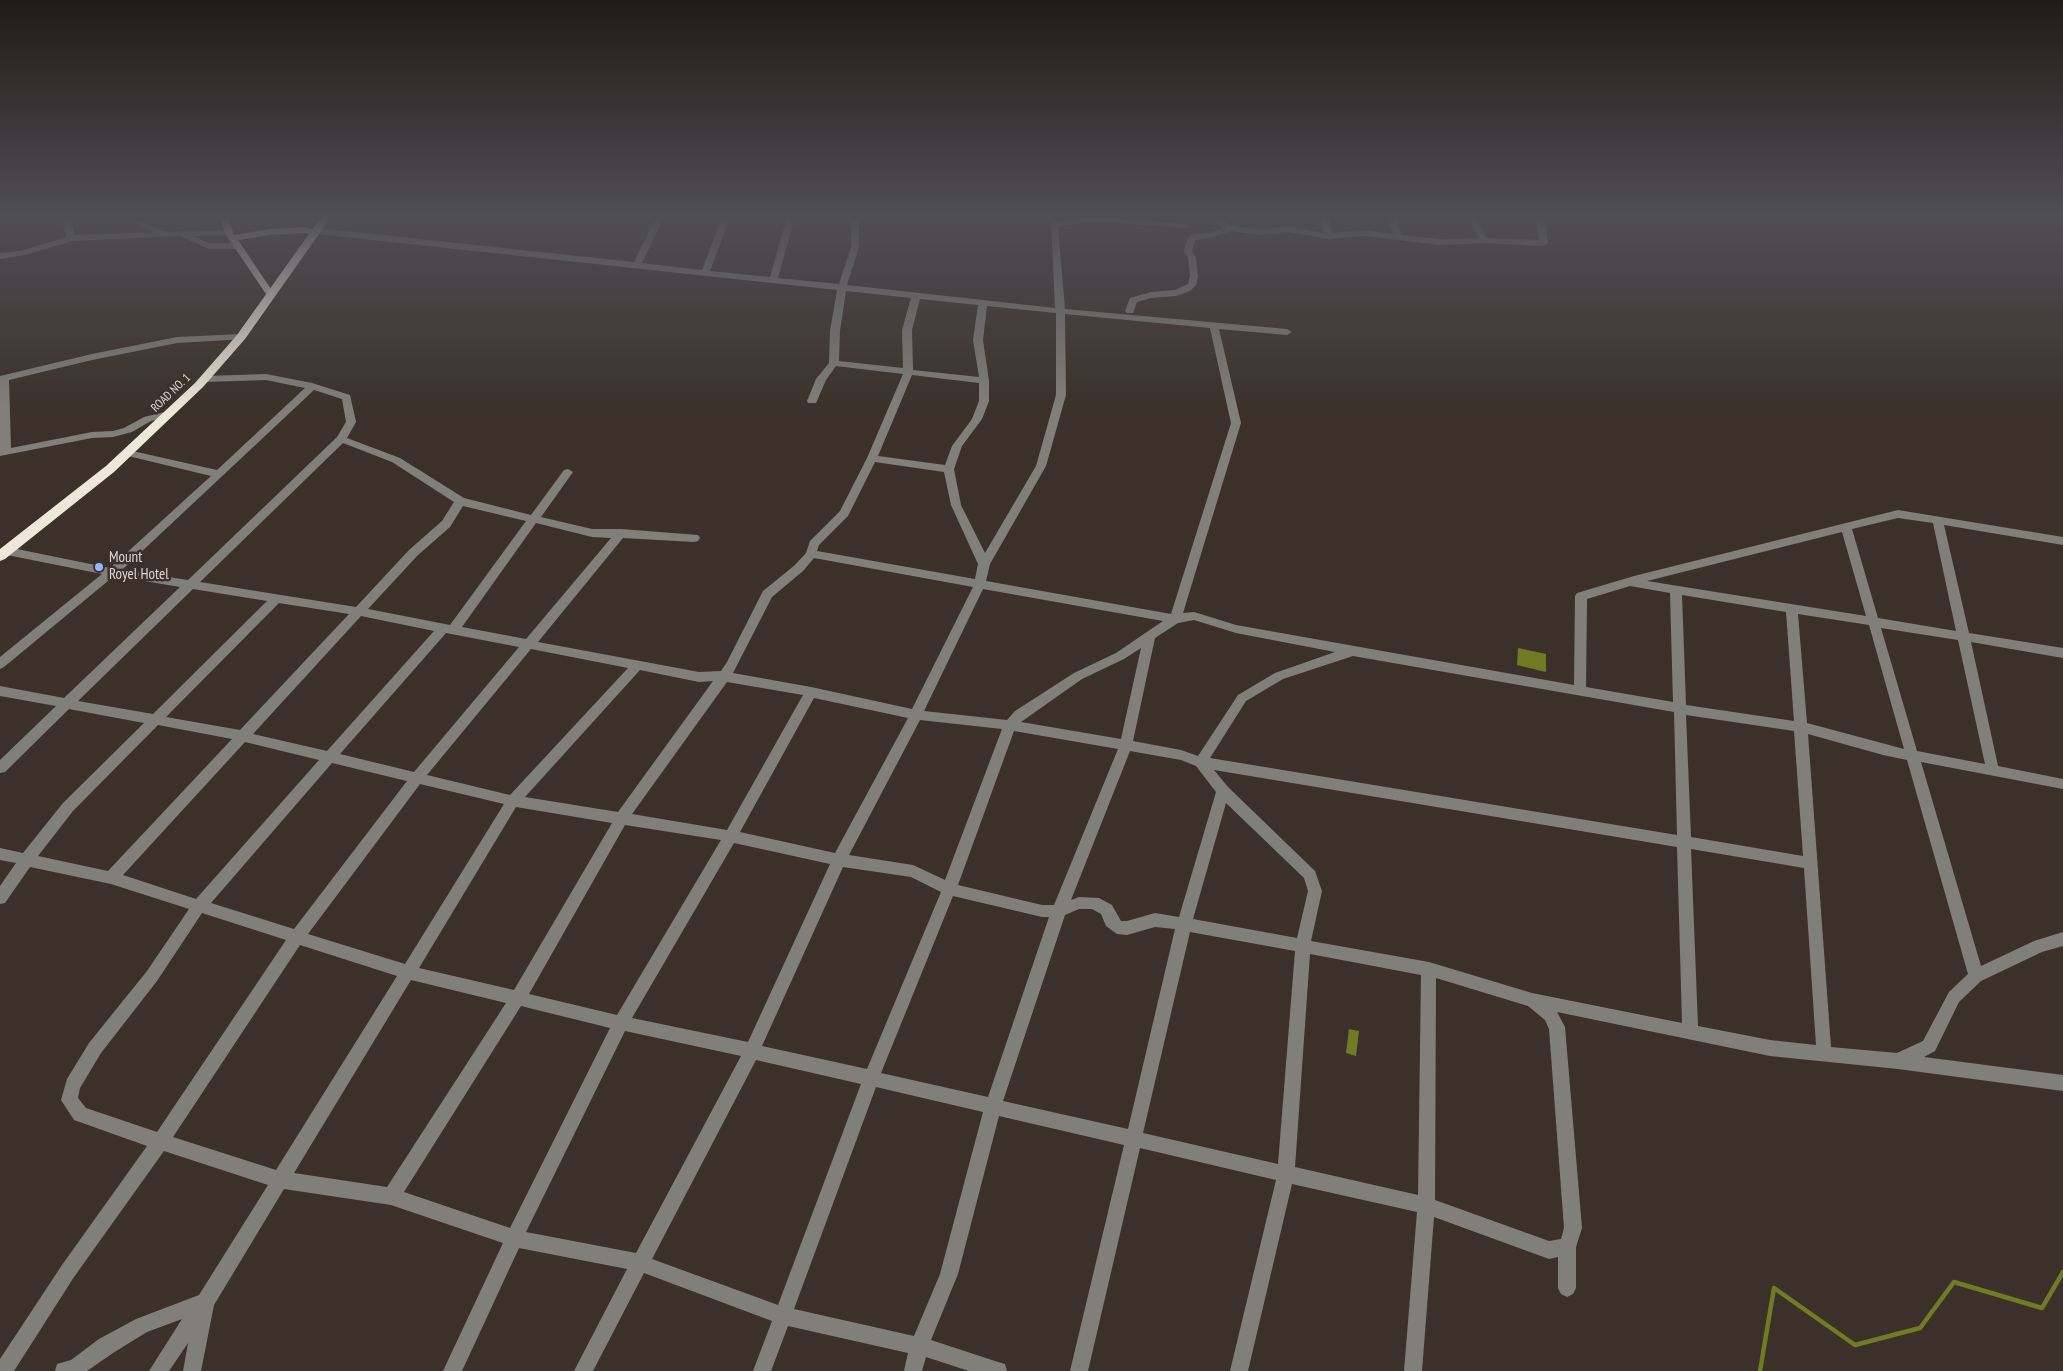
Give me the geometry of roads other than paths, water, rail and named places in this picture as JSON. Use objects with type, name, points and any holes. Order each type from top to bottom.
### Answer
[{"type":"highway","name":"ROAD NO. 1","points":[[4,554],[110,470],[205,379],[241,337],[281,281]]},
{"type":"main road","points":[[262,281],[271,295]]},
{"type":"street","points":[[773,281],[1060,311],[1287,332]]},
{"type":"street","points":[[812,401],[821,379],[834,363],[835,331],[844,281]]},
{"type":"street","points":[[583,1371],[752,1051],[839,860],[916,715],[980,584],[984,564],[1041,466],[1061,395],[1058,281]]},
{"type":"street","points":[[1130,311],[1132,300],[1150,295],[1176,293],[1187,289],[1192,285],[1193,281]]},
{"type":"street","points":[[391,1196],[518,998],[622,817],[722,676],[732,665],[767,594],[811,554],[814,544],[844,512],[872,458],[908,373],[907,330],[916,296]]},
{"type":"street","points":[[982,302],[978,340],[984,381],[984,401],[977,418],[957,446],[949,469],[956,505],[984,564]]},
{"type":"street","points":[[762,1371],[871,1078],[949,888],[1010,725],[1020,715],[1078,676],[1120,656],[1176,619],[1236,422],[1214,326]]},
{"type":"street","points":[[169,414],[148,419],[128,430],[113,434],[92,435],[3,452],[2,378],[177,340],[241,337]]},
{"type":"street","points":[[834,363],[984,381]]},
{"type":"street","points":[[0,768],[341,439],[351,422],[347,397],[312,386],[266,377],[205,379]]},
{"type":"street","points":[[0,664],[112,572],[312,386]]},
{"type":"street","points":[[341,439],[396,460],[460,501],[592,533],[694,538]]},
{"type":"street","points":[[128,453],[219,474]]},
{"type":"street","points":[[872,458],[949,469]]},
{"type":"street","points":[[568,472],[536,519],[448,629],[199,906],[152,976],[95,1048],[73,1085],[69,1100],[80,1114],[160,1142],[280,1180],[391,1196],[514,1238],[640,1263],[784,1316],[919,1346],[998,1371]]},
{"type":"street","points":[[112,878],[413,553],[446,524],[460,501]]},
{"type":"street","points":[[1580,690],[1581,596],[1898,514],[2063,541]]},
{"type":"street","points":[[1938,521],[1993,772]]},
{"type":"street","points":[[1846,527],[1976,976]]},
{"type":"street","points":[[3,1371],[68,1270],[160,1142],[297,937],[417,778],[531,645],[581,580],[621,533]]},
{"type":"street","points":[[4,554],[360,612],[699,678],[722,676],[811,692],[916,715],[1010,725],[1126,744],[1181,755],[1201,762],[1810,863]]},
{"type":"street","points":[[811,554],[1176,619],[1194,616],[1236,629],[1353,652],[1800,727],[1882,750],[2063,784]]},
{"type":"street","points":[[1630,582],[2063,653]]},
{"type":"street","points":[[1676,589],[1690,1032]]},
{"type":"street","points":[[0,898],[26,860],[68,807],[88,790],[154,720],[277,598]]},
{"type":"street","points":[[1792,608],[1824,1053]]},
{"type":"street","points":[[912,1371],[919,1346],[949,1274],[992,1106],[1059,911],[1126,744],[1150,635]]},
{"type":"street","points":[[1201,762],[1242,698],[1279,676],[1353,652]]},
{"type":"street","points":[[158,1371],[205,1302],[513,801],[638,665]]},
{"type":"street","points":[[0,691],[242,736],[513,801],[731,836],[839,860],[913,871],[949,888],[1042,911],[1059,911],[1079,903],[1094,903],[1107,910],[1111,921],[1117,927],[1127,928],[1155,920],[1429,968],[1532,1000],[1770,1048],[1898,1061],[2063,1082]]},
{"type":"street","points":[[452,1371],[514,1238],[621,1023],[731,836],[811,692]]},
{"type":"street","points":[[1201,762],[1223,791],[1310,875],[1315,891],[1303,945],[1286,1174],[1239,1371]]},
{"type":"street","points":[[1079,1371],[1184,924],[1223,791]]},
{"type":"street","points":[[0,854],[112,878],[408,972],[621,1023],[871,1078],[1426,1206],[1549,1250],[1567,1247]]},
{"type":"street","points":[[1898,1061],[1929,1046],[1954,997],[1976,976],[2039,946],[2063,938]]},
{"type":"street","points":[[1413,1371],[1426,1206],[1429,968]]},
{"type":"street","points":[[1532,1000],[1550,1015],[1557,1027],[1573,1228],[1567,1247],[1567,1288]]},
{"type":"street","points":[[64,1371],[75,1368],[106,1346],[142,1326],[205,1302]]},
{"type":"street","points":[[192,1371],[205,1302]]},
{"type":"waterway","points":[[1760,1371],[1774,1288],[1855,1345],[1920,1328],[1954,1282],[2042,1308],[2063,1272]]},
{"type":"place","name":"Mount Royel Hotel","points":[[99,567]]}]
